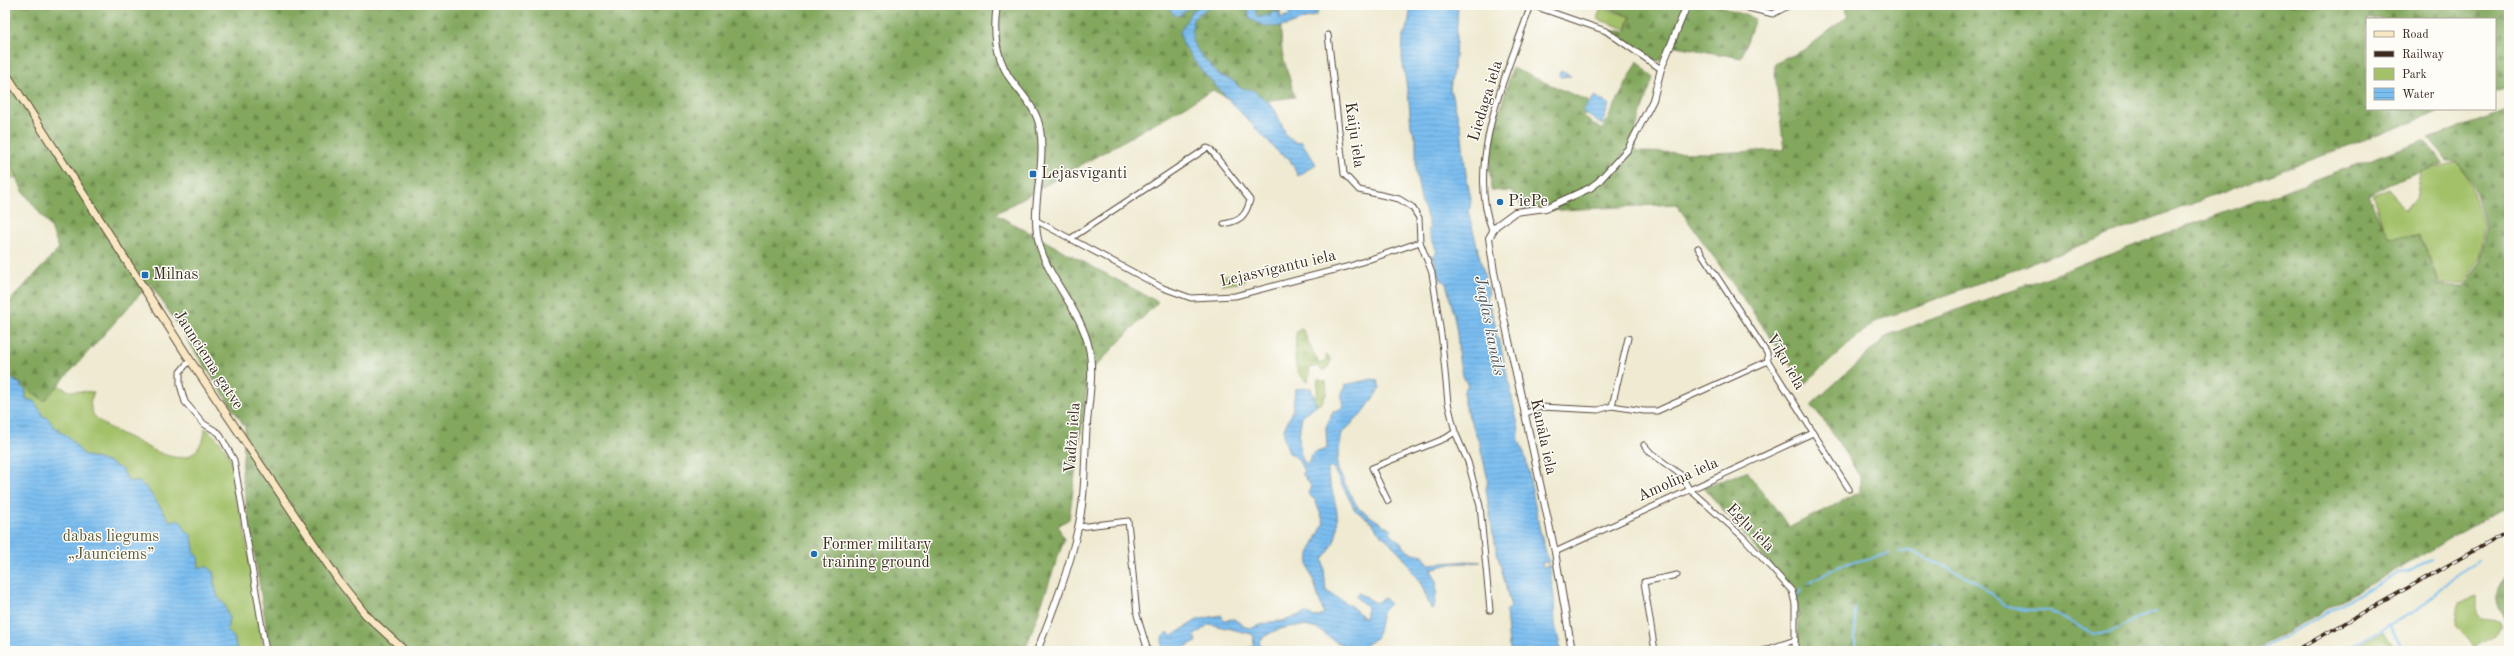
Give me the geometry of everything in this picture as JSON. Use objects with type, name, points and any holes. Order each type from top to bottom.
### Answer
[{"type":"main road","name":"Jaunciema gatve","points":[[5,72],[190,360],[339,581],[366,615],[405,651]]},
{"type":"street","name":"Vadžu iela","points":[[997,5],[994,37],[999,56],[1009,76],[1031,105],[1040,128],[1042,152],[1037,233],[1042,258],[1074,310],[1089,349],[1090,388],[1079,527],[1062,587],[1037,651]]},
{"type":"street","points":[[1531,5],[1606,31],[1661,69]]},
{"type":"street","name":"Liedaga iela","points":[[1492,230],[1488,220],[1485,187],[1485,146],[1494,109],[1531,5]]},
{"type":"street","points":[[1492,230],[1515,212],[1546,208],[1567,200],[1598,182],[1628,149],[1653,100],[1661,69],[1687,5]]},
{"type":"street","points":[[1736,5],[1773,14],[1790,5]]},
{"type":"street","name":"Kaiju iela","points":[[1328,36],[1344,174],[1359,190],[1399,199],[1412,208],[1419,218],[1420,242],[1432,273],[1442,341],[1448,403],[1454,432],[1468,462],[1480,506],[1490,610]]},
{"type":"street","points":[[1070,239],[1207,148],[1210,149],[1250,200],[1248,209],[1237,221],[1224,224]]},
{"type":"street","name":"Lejasvīgantu iela","points":[[1037,220],[1163,288],[1190,298],[1235,296],[1350,266],[1420,242]]},
{"type":"street","name":"Kanāla iela","points":[[1492,230],[1489,238],[1491,256],[1554,552],[1572,651]]},
{"type":"street","name":"Vīķu iela","points":[[1698,248],[1767,353],[1768,361],[1812,433],[1849,489]]},
{"type":"street","points":[[1612,406],[1628,338]]},
{"type":"street","points":[[190,360],[180,372],[180,385],[185,402],[204,424],[219,433],[234,460],[266,651]]},
{"type":"street","points":[[1524,414],[1541,407],[1598,410],[1612,406],[1644,411],[1657,411],[1768,361]]},
{"type":"street","points":[[1388,501],[1372,468],[1446,438],[1454,432]]},
{"type":"street","name":"Amoliņa iela","points":[[1554,552],[1812,433]]},
{"type":"street","name":"Egļu iela","points":[[1644,445],[1651,453],[1681,475],[1689,489],[1744,538],[1792,591],[1795,651]]},
{"type":"street","points":[[1079,527],[1128,521],[1137,615],[1148,651]]},
{"type":"street","points":[[1655,651],[1644,582],[1678,575]]},
{"type":"street","points":[[1762,651],[1795,640]]},
{"type":"green space","points":[[5,5],[1259,5],[1280,11],[1282,53],[1295,97],[1271,100],[1245,108],[1213,90],[995,214],[1158,302],[1089,373],[1069,519],[1058,526],[1064,540],[1025,651],[270,651],[242,476],[245,427],[150,283],[44,401],[5,372],[5,306],[59,249],[51,228],[22,190],[5,145]]},
{"type":"green space","points":[[1719,5],[1755,19],[1741,58],[1670,45],[1658,62],[1611,31],[1626,31],[1631,17],[1605,6]]},
{"type":"green space","points":[[1843,5],[2509,5],[2509,86],[2496,91],[2496,18],[2366,18],[2366,110],[2444,110],[1874,322],[1804,384],[1676,204],[1525,212],[1512,192],[1491,190],[1489,151],[1512,68],[1588,101],[1584,117],[1602,130],[1638,61],[1653,78],[1636,128],[1636,152],[1709,153],[1784,150],[1774,64],[1806,49],[1849,15]]},
{"type":"green space","points":[[1601,7],[1630,17],[1626,29],[1597,19]]},
{"type":"green space","points":[[2509,109],[2509,505],[2253,651],[1799,651],[1796,595],[1704,488],[1746,471],[1790,527],[1860,492],[1860,477],[1826,423],[1811,405],[1888,335],[2424,140],[2444,163],[2397,180],[2368,196],[2390,238],[2418,235],[2430,257],[2438,286],[2462,287],[2481,261],[2485,226],[2475,190],[2457,161],[2448,161],[2429,138]]},
{"type":"green space","points":[[5,144],[17,178],[5,178]]},
{"type":"green space","points":[[2458,162],[2472,189],[2483,225],[2480,259],[2462,284],[2439,285],[2431,259],[2419,235],[2389,238],[2372,196],[2389,189],[2405,209],[2416,200],[2421,171]]},
{"type":"green space","points":[[1243,273],[1244,282],[1222,285],[1221,276]]},
{"type":"green space","points":[[1302,329],[1319,364],[1326,361],[1326,355],[1331,359],[1330,366],[1323,371],[1317,366],[1310,368],[1308,382],[1302,378],[1296,367],[1295,361],[1296,335],[1297,331]]},
{"type":"green space","name":"dabas liegums „Jaunciems”","points":[[5,340],[58,385],[69,391],[94,392],[90,402],[92,412],[96,418],[100,422],[148,448],[168,456],[186,457],[194,453],[200,445],[204,437],[205,428],[218,440],[229,456],[236,479],[264,651],[5,651]]},
{"type":"green space","points":[[1318,379],[1325,382],[1326,381],[1327,393],[1321,404],[1316,405],[1313,395],[1317,397]]},
{"type":"green space","points":[[2509,575],[2509,626],[2498,606],[2497,593],[2503,580]]},
{"type":"green space","points":[[2477,597],[2477,614],[2481,619],[2499,621],[2502,625],[2493,636],[2473,647],[2456,625],[2459,603]]},
{"type":"green space","points":[[2383,631],[2397,651],[2347,651]]},
{"type":"water","points":[[1167,5],[1188,5],[1188,9],[1178,16],[1173,14]]},
{"type":"water","points":[[1201,5],[1211,5],[1193,19],[1192,41],[1200,54],[1219,75],[1232,80],[1240,88],[1253,90],[1268,102],[1275,110],[1287,137],[1297,143],[1301,141],[1316,164],[1298,176],[1289,158],[1280,154],[1200,69],[1183,45],[1180,32],[1191,12]]},
{"type":"water","points":[[1247,5],[1255,8],[1258,18],[1265,15],[1270,16],[1273,11],[1277,13],[1280,11],[1280,18],[1290,15],[1285,5],[1327,5],[1319,9],[1316,15],[1286,26],[1266,27],[1250,19]]},
{"type":"water","name":"Juglas kanāls","points":[[1411,5],[1458,5],[1455,57],[1450,89],[1461,127],[1466,175],[1471,199],[1469,214],[1489,294],[1487,296],[1496,326],[1496,337],[1499,339],[1519,429],[1518,437],[1526,459],[1540,531],[1549,563],[1542,562],[1543,568],[1549,565],[1554,597],[1555,624],[1561,651],[1511,651],[1509,646],[1506,611],[1511,607],[1493,536],[1486,489],[1488,480],[1480,445],[1464,404],[1464,391],[1468,385],[1463,376],[1460,365],[1454,314],[1446,283],[1441,280],[1433,256],[1437,252],[1428,230],[1430,228],[1424,207],[1422,206],[1416,172],[1416,138],[1411,127],[1409,101],[1402,58],[1403,36],[1408,26]]},
{"type":"water","points":[[1561,71],[1571,76],[1560,77],[1559,73]]},
{"type":"water","points":[[1595,96],[1609,105],[1602,125],[1582,111]]},
{"type":"water","name":"dabas liegums „Jaunciems”","points":[[5,375],[22,385],[20,386],[26,390],[26,399],[34,401],[42,413],[42,416],[47,417],[55,428],[59,428],[59,431],[69,437],[84,455],[108,462],[123,470],[128,481],[139,482],[147,488],[170,521],[180,520],[187,532],[192,536],[195,555],[198,555],[199,568],[206,566],[214,572],[214,583],[218,597],[224,604],[229,617],[227,631],[234,637],[237,651],[5,651]]},
{"type":"water","points":[[1372,379],[1377,380],[1380,388],[1363,413],[1342,433],[1337,463],[1338,470],[1358,508],[1391,530],[1390,532],[1409,552],[1423,555],[1429,564],[1466,561],[1481,562],[1450,564],[1430,569],[1436,583],[1434,608],[1431,609],[1422,586],[1402,555],[1377,530],[1372,522],[1355,510],[1334,470],[1330,467],[1327,472],[1336,506],[1337,527],[1331,548],[1323,559],[1326,591],[1351,606],[1365,619],[1367,607],[1355,596],[1359,593],[1376,603],[1384,598],[1390,604],[1382,612],[1377,637],[1361,648],[1339,644],[1317,629],[1294,626],[1277,630],[1264,637],[1259,642],[1265,651],[1246,651],[1245,649],[1253,646],[1254,637],[1252,634],[1209,624],[1194,636],[1197,642],[1184,647],[1181,651],[1163,651],[1162,638],[1168,632],[1172,636],[1197,620],[1221,615],[1224,620],[1234,619],[1245,627],[1252,628],[1270,622],[1284,621],[1305,613],[1315,617],[1324,614],[1308,565],[1309,554],[1324,523],[1315,500],[1308,494],[1311,486],[1302,473],[1304,471],[1303,468],[1296,458],[1289,453],[1284,438],[1284,429],[1293,409],[1295,389],[1311,388],[1316,405],[1302,416],[1299,435],[1301,455],[1307,465],[1313,453],[1327,449],[1326,427],[1333,412],[1342,408],[1344,403],[1341,397],[1345,385]]},
{"type":"waterway","points":[[1898,552],[1912,551],[1973,580],[2005,605],[2025,610],[2048,610],[2094,635],[2115,631],[2135,618],[2156,612]]},
{"type":"waterway","points":[[1808,584],[1840,565],[1889,554]]},
{"type":"waterway","points":[[2258,651],[2397,573],[2410,571],[2432,559]]},
{"type":"waterway","points":[[2342,651],[2418,609],[2458,574],[2479,561]]},
{"type":"waterway","points":[[1797,595],[1802,589]]},
{"type":"waterway","points":[[1855,608],[1855,651]]},
{"type":"waterway","points":[[2389,625],[2405,651]]},
{"type":"waterway","points":[[1933,651],[1935,643]]},
{"type":"railway","points":[[2295,651],[2509,531]]},
{"type":"place","name":"Lejasvīganti","points":[[1033,174]]},
{"type":"place","name":"PiePe","points":[[1500,202]]},
{"type":"place","name":"Milnas","points":[[145,275]]},
{"type":"place","name":"Former military training ground","points":[[814,554]]}]
